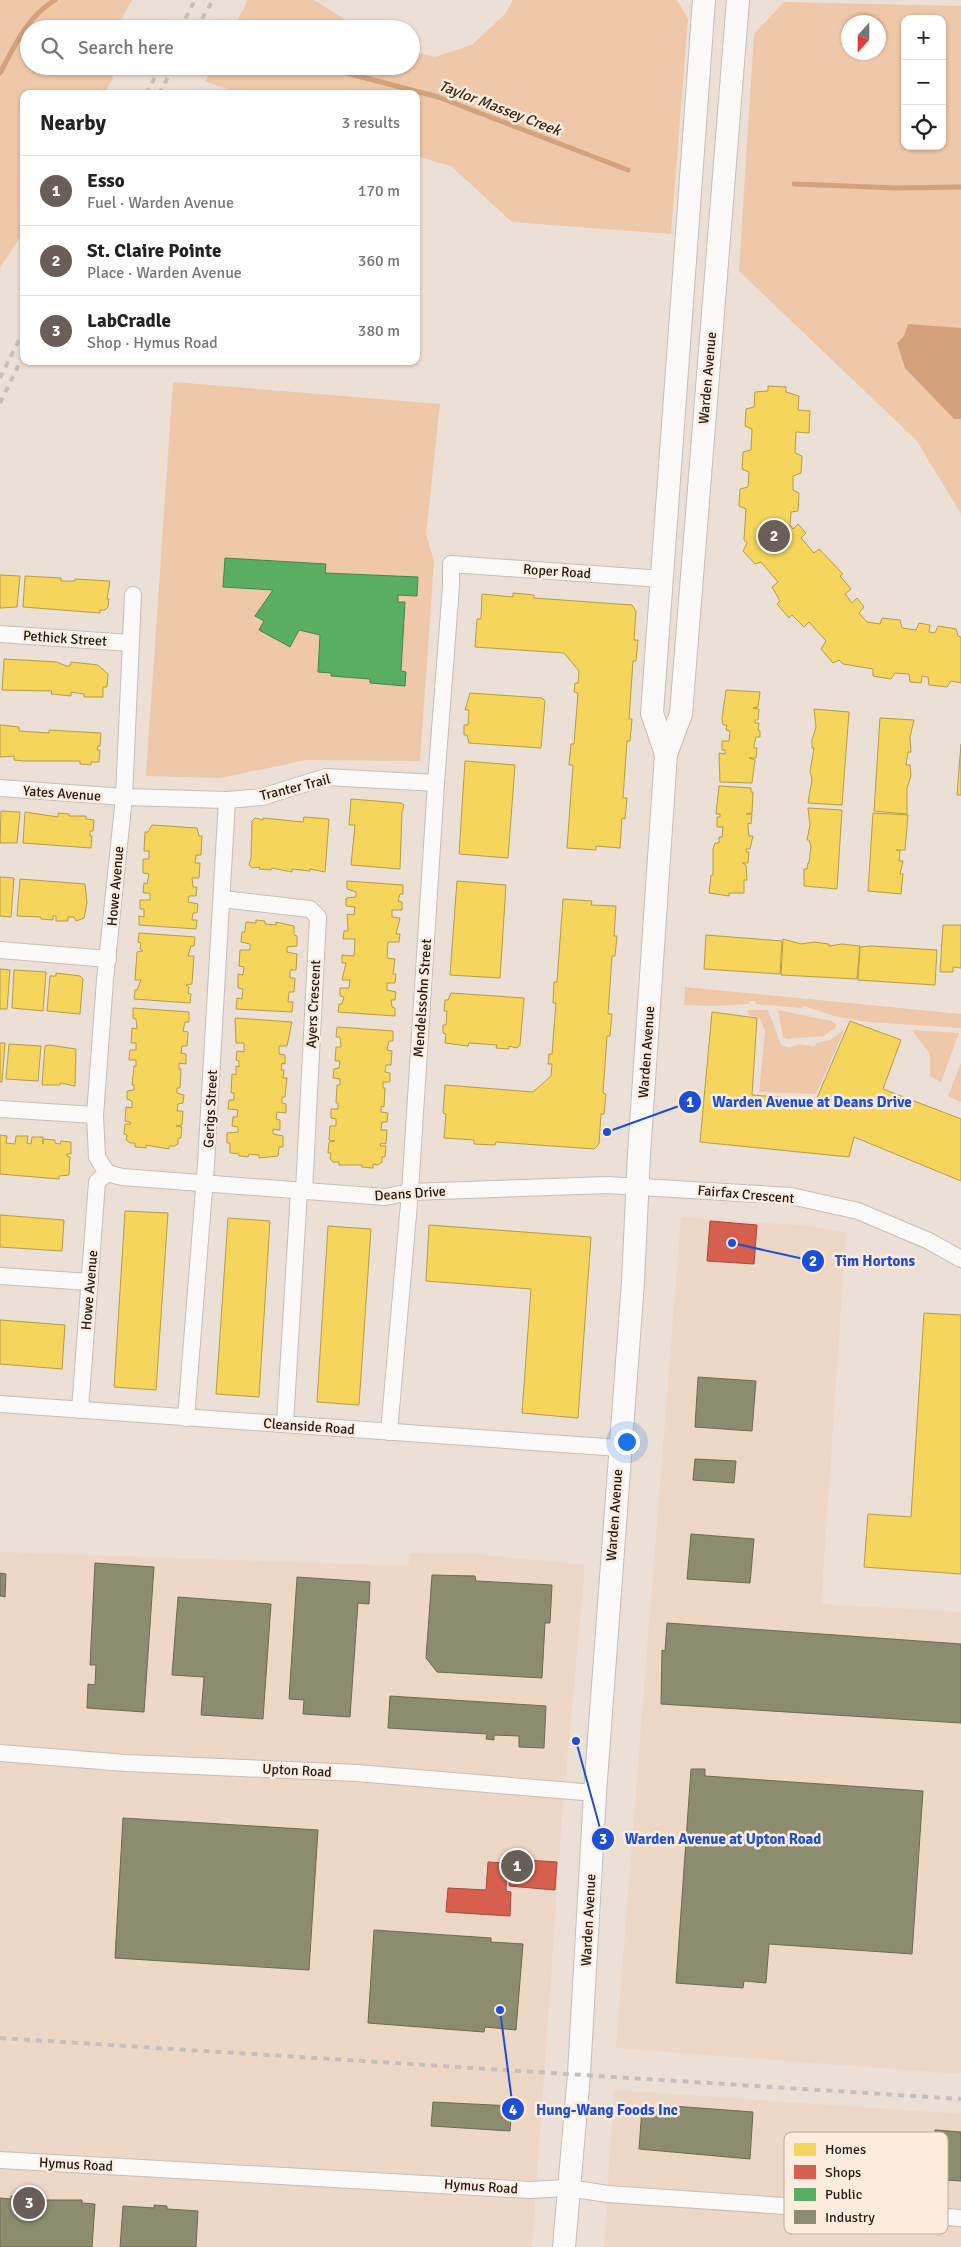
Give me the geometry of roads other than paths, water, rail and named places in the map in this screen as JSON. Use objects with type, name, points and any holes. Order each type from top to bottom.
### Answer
[{"type":"main road","name":"Warden Avenue","points":[[666,754],[652,713],[704,0]]},
{"type":"main road","name":"Warden Avenue","points":[[564,2247],[579,2074],[595,1792],[638,1186],[666,754],[682,714],[738,0]]},
{"type":"street","name":"Roper Road","points":[[451,564],[663,578]]},
{"type":"street","name":"Mendelssohn Street","points":[[389,1432],[410,1192],[451,564]]},
{"type":"street","name":"Howe Avenue","points":[[80,1410],[98,1182],[114,1175],[97,1157],[95,1114],[124,797],[133,595]]},
{"type":"street","name":"Pethick Street","points":[[0,634],[130,643]]},
{"type":"street","name":"Tranter Trail","points":[[124,797],[227,800],[262,797],[326,776],[436,782]]},
{"type":"street","name":"Yates Avenue","points":[[0,788],[124,797]]},
{"type":"street","name":"Gerigs Street","points":[[186,1418],[204,1184],[227,800]]},
{"type":"street","name":"Ayers Crescent","points":[[222,899],[310,909],[318,917],[285,1424]]},
{"type":"street","points":[[0,950],[108,959]]},
{"type":"street","points":[[0,1109],[95,1114]]},
{"type":"street","name":"Deans Drive","points":[[114,1175],[204,1184],[384,1197],[410,1192],[607,1185],[638,1186]]},
{"type":"street","name":"Fairfax Crescent","points":[[638,1186],[791,1196],[858,1211],[929,1241],[961,1259]]},
{"type":"street","points":[[0,1276],[90,1282]]},
{"type":"street","name":"Cleanside Road","points":[[0,1404],[619,1448]]},
{"type":"street","name":"Upton Road","points":[[0,1753],[126,1763],[358,1773],[595,1792]]},
{"type":"street","name":"Hymus Road","points":[[0,2160],[530,2190],[568,2188],[608,2194],[784,2206]]},
{"type":"street","name":"Hymus Road","points":[[948,2217],[961,2218]]},
{"type":"waterway","name":"Taylor Massey Creek","points":[[32,20],[55,0]]},
{"type":"waterway","name":"Taylor Massey Creek","points":[[0,73],[20,37]]},
{"type":"waterway","name":"Taylor Massey Creek","points":[[354,75],[411,90]]},
{"type":"waterway","name":"Taylor Massey Creek","points":[[420,92],[438,97],[628,170]]},
{"type":"waterway","name":"Taylor Massey Creek","points":[[794,184],[897,188],[961,187]]},
{"type":"railway","points":[[185,20],[195,0]]},
{"type":"railway","points":[[201,20],[213,0]]},
{"type":"railway","points":[[148,90],[156,75]]},
{"type":"railway","points":[[161,90],[169,75]]},
{"type":"railway","points":[[0,378],[20,338]]},
{"type":"railway","points":[[0,403],[20,362]]},
{"type":"railway","points":[[0,2038],[961,2099]]},
{"type":"place","name":"St. Claire Pointe","points":[[774,536]]},
{"type":"place","name":"Warden Avenue at Deans Drive","points":[[607,1132]]},
{"type":"place","name":"Tim Hortons","points":[[732,1243]]},
{"type":"place","name":"Warden Avenue at Upton Road","points":[[576,1741]]},
{"type":"place","name":"Esso","points":[[517,1866]]},
{"type":"place","name":"Hung-Wang Foods Inc","points":[[500,2010]]},
{"type":"place","name":"LabCradle","points":[[29,2203]]}]
